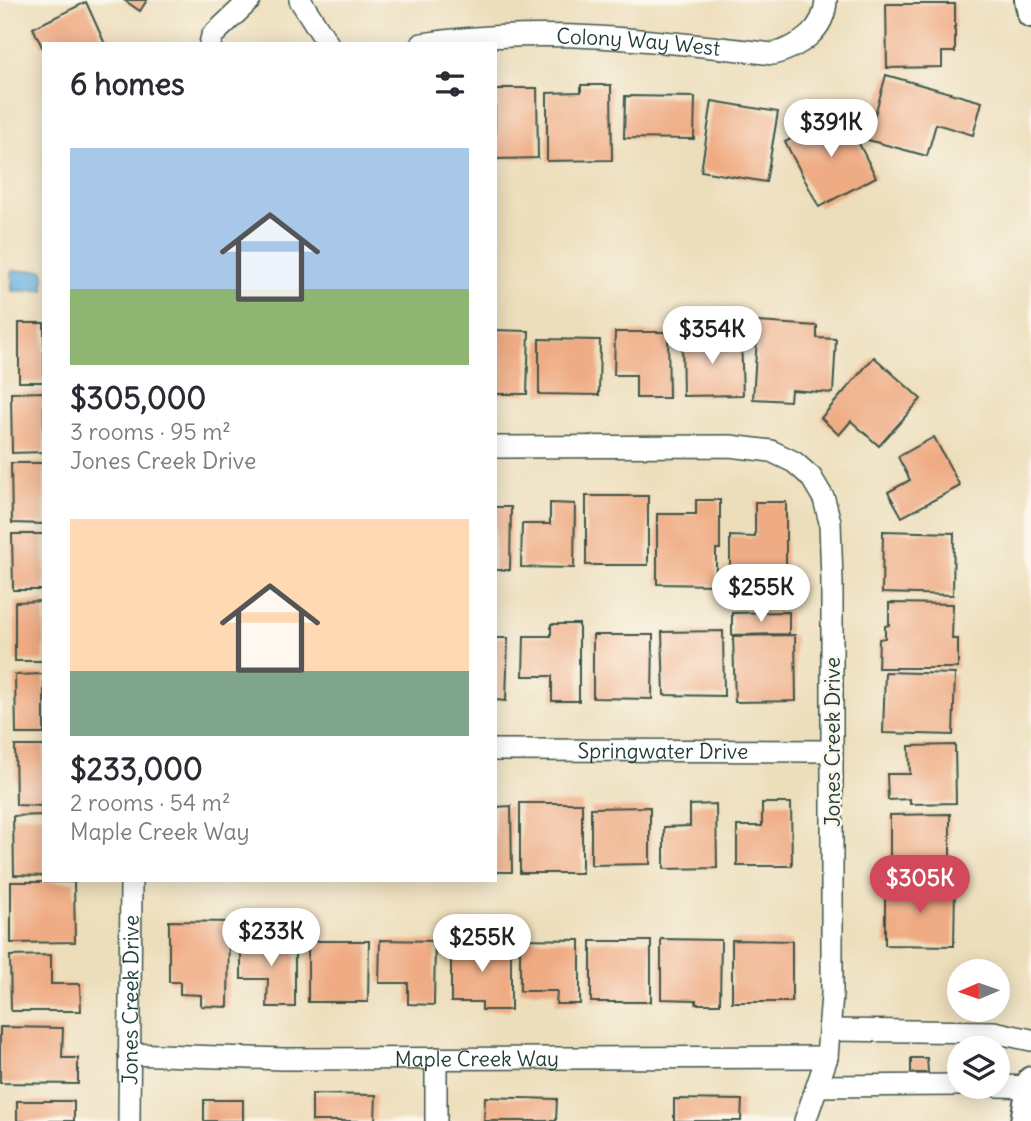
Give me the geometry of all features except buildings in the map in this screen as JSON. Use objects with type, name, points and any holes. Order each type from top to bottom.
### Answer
[{"type":"street","points":[[210,42],[212,36],[250,0]]},
{"type":"street","points":[[300,0],[327,42]]},
{"type":"street","name":"Colony Way West","points":[[444,42],[508,36],[588,35],[648,38],[774,54],[792,49],[807,39],[819,24],[826,0]]},
{"type":"street","points":[[1028,0],[1031,14]]},
{"type":"street","name":"Jones Creek Drive","points":[[497,447],[730,446],[771,451],[794,462],[811,477],[824,499],[830,522],[832,581],[833,915],[830,1030],[827,1057],[805,1121]]},
{"type":"street","name":"Springwater Drive","points":[[497,751],[831,751]]},
{"type":"street","name":"Jones Creek Drive","points":[[129,1121],[131,882]]},
{"type":"street","points":[[830,1030],[993,1032],[1031,1040]]},
{"type":"street","name":"Maple Creek Way","points":[[129,1054],[283,1059],[827,1057]]},
{"type":"street","points":[[436,1058],[436,1121]]},
{"type":"street","points":[[818,1086],[947,1085]]},
{"type":"street","points":[[1010,1086],[1030,1085],[1024,1121]]},
{"type":"water","points":[[42,270],[42,290],[12,291],[12,271]]}]
